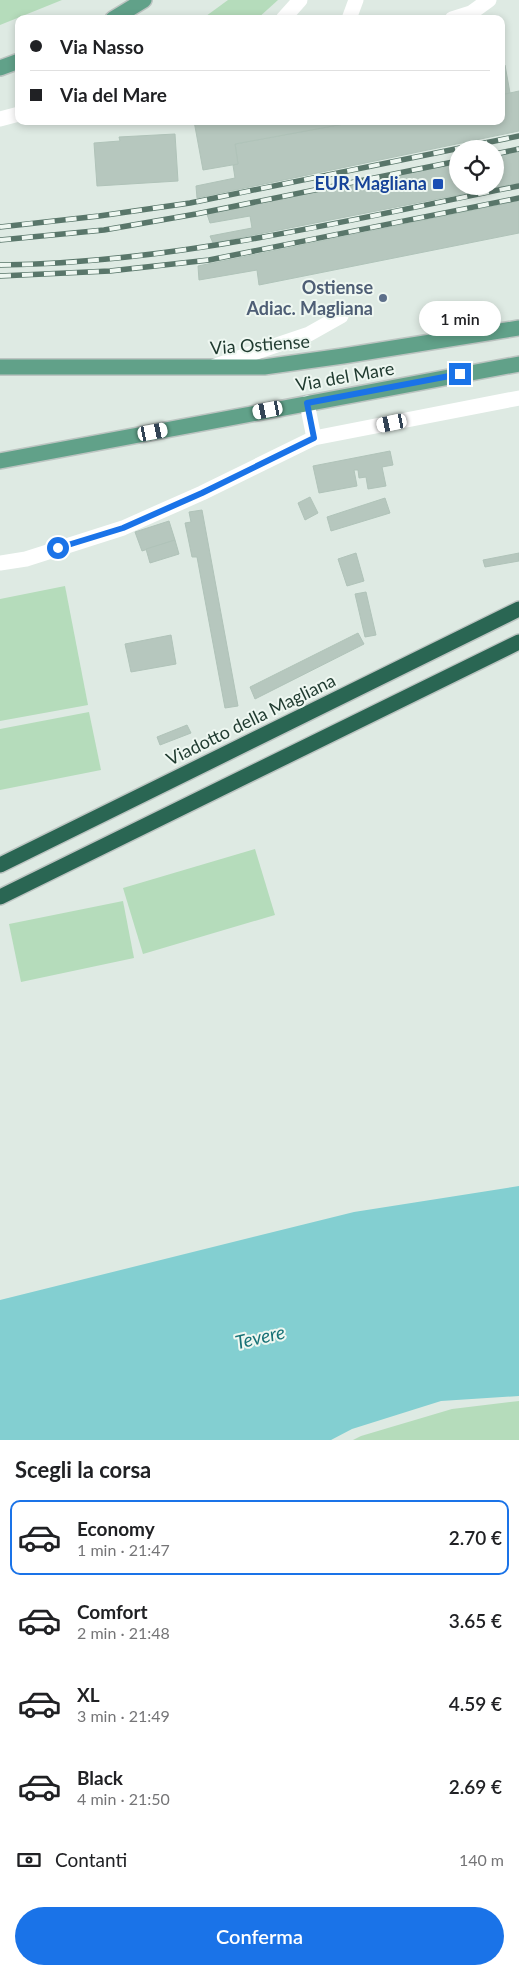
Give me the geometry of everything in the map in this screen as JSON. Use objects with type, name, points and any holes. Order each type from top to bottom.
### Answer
[{"type":"highway","name":"Viadotto della Magliana","points":[[0,865],[519,609]]},
{"type":"highway","points":[[0,897],[519,642]]},
{"type":"main road","points":[[120,15],[144,0]]},
{"type":"main road","points":[[0,68],[15,62]]},
{"type":"main road","name":"Via Ostiense","points":[[0,368],[209,368],[284,365],[519,328]]},
{"type":"main road","name":"Via del Mare","points":[[0,461],[519,364]]},
{"type":"street","points":[[287,15],[300,0]]},
{"type":"street","points":[[350,15],[356,0]]},
{"type":"street","points":[[465,15],[471,13],[489,0]]},
{"type":"street","points":[[0,118],[15,115]]},
{"type":"street","points":[[209,368],[309,334],[342,316]]},
{"type":"street","points":[[0,563],[26,558],[123,528],[202,493],[314,438],[519,398]]},
{"type":"street","points":[[307,403],[314,438]]},
{"type":"green space","points":[[0,0],[62,0],[25,15],[15,15],[15,19],[0,25]]},
{"type":"green space","points":[[228,0],[278,0],[261,15],[207,15]]},
{"type":"green space","points":[[65,586],[88,705],[0,721],[0,599]]},
{"type":"green space","points":[[89,712],[101,770],[0,790],[0,729]]},
{"type":"green space","points":[[255,849],[275,915],[143,954],[123,888]]},
{"type":"green space","points":[[123,901],[134,958],[21,982],[9,924]]},
{"type":"green space","points":[[519,1401],[519,1440],[353,1440],[452,1409]]},
{"type":"water","name":"Tevere","points":[[519,1186],[519,1396],[441,1401],[352,1429],[331,1440],[0,1440],[0,1300],[354,1212]]},
{"type":"building","points":[[505,65],[510,93],[505,94]]},
{"type":"building","points":[[519,91],[519,131],[476,140],[449,140],[449,146],[197,198],[196,186],[235,178],[233,165],[238,164],[235,144],[338,125],[505,125],[505,94]]},
{"type":"building","points":[[195,125],[338,125],[235,144],[238,164],[203,170]]},
{"type":"building","points":[[175,134],[178,181],[97,186],[94,143],[120,141],[119,137]]},
{"type":"building","points":[[519,151],[519,183],[504,186],[504,154]]},
{"type":"building","points":[[449,165],[449,195],[458,195],[213,243],[210,236],[252,228],[250,216],[210,223],[207,214]]},
{"type":"building","points":[[519,201],[519,233],[259,285],[257,270],[199,280],[198,266]]},
{"type":"building","points":[[390,451],[393,465],[382,467],[386,486],[368,489],[366,477],[359,478],[358,470],[354,470],[357,486],[319,493],[313,466]]},
{"type":"building","points":[[310,497],[318,513],[305,520],[298,503]]},
{"type":"building","points":[[385,498],[390,513],[331,531],[327,517]]},
{"type":"building","points":[[202,510],[238,706],[225,708],[197,557],[192,557],[185,523],[191,522],[189,512]]},
{"type":"building","points":[[169,521],[175,540],[142,551],[135,532]]},
{"type":"building","points":[[175,540],[179,554],[150,563],[146,549]]},
{"type":"building","points":[[356,553],[364,581],[347,586],[338,559]]},
{"type":"building","points":[[519,553],[519,561],[485,567],[483,560]]},
{"type":"building","points":[[366,592],[376,635],[365,637],[355,594]]},
{"type":"building","points":[[358,633],[364,644],[255,699],[250,687]]},
{"type":"building","points":[[171,635],[176,664],[131,672],[125,644]]},
{"type":"building","points":[[187,725],[191,733],[160,745],[157,737]]},
{"type":"railway","points":[[0,227],[190,203],[519,136]]},
{"type":"railway","points":[[504,152],[519,149]]},
{"type":"railway","points":[[0,240],[104,230],[196,214],[449,163]]},
{"type":"railway","points":[[0,265],[131,257],[196,248],[261,238],[519,186]]},
{"type":"railway","points":[[0,276],[110,271],[209,260],[519,198]]},
{"type":"place","name":"EUR Magliana","points":[[438,184]]},
{"type":"place","name":"Ostiense Adiac. Magliana","points":[[383,298]]},
{"type":"route","points":[[58,548],[123,528],[202,493],[314,438],[307,403],[460,374]]}]
